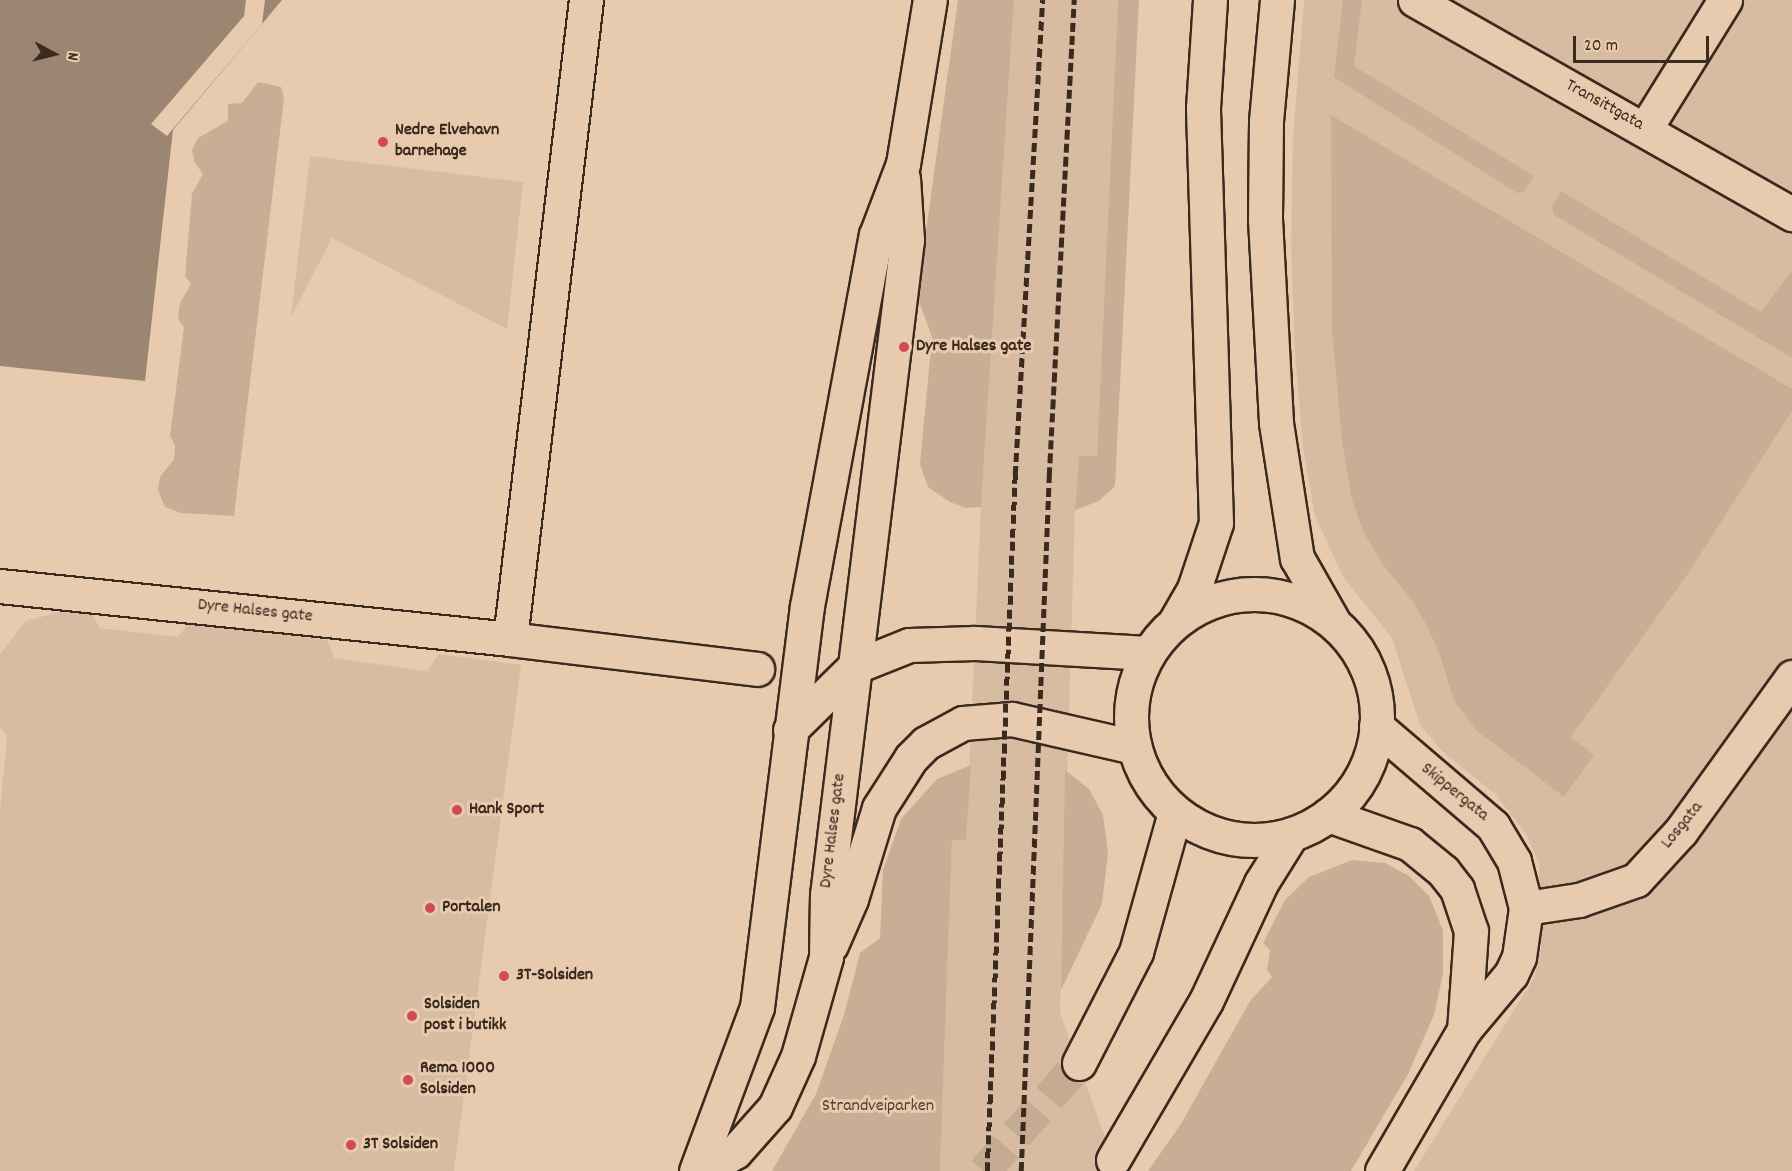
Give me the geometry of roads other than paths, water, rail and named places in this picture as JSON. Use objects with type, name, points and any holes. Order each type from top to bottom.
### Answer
[{"type":"main road","points":[[510,639],[586,0]]},
{"type":"main road","name":"Dyre Halses gate","points":[[696,1171],[757,1007],[789,730],[807,606],[876,235],[903,164],[930,0]]},
{"type":"main road","points":[[1210,0],[1203,108],[1216,523],[1194,589],[1174,623],[1149,653],[1132,698],[1134,747],[1149,783],[1175,812],[1195,826],[1234,838],[1267,839],[1291,835],[1328,816],[1362,776],[1376,726],[1372,681],[1357,651],[1336,626],[1297,558],[1276,423],[1265,219],[1266,122],[1277,0]]},
{"type":"main road","name":"Transittgata","points":[[1415,0],[1792,214]]},
{"type":"main road","points":[[1645,129],[1725,0]]},
{"type":"main road","name":"Dyre Halses gate","points":[[704,1171],[735,1152],[775,1107],[798,1056],[826,957],[826,895],[907,240],[903,164]]},
{"type":"main road","name":"Dyre Halses gate","points":[[0,586],[510,639],[757,669]]},
{"type":"main road","points":[[1174,623],[1195,609],[1243,594],[1293,600],[1336,626]]},
{"type":"main road","points":[[789,730],[854,667],[909,645],[937,642],[1149,653]]},
{"type":"main road","name":"Losgata","points":[[1526,908],[1579,900],[1636,880],[1681,831],[1792,677]]},
{"type":"main road","points":[[826,957],[851,899],[879,808],[911,758],[926,743],[963,723],[1012,719],[1071,730],[1134,747]]},
{"type":"main road","name":"Skippergata","points":[[1376,726],[1493,826],[1514,861],[1526,908],[1519,957],[1511,974],[1464,1030],[1382,1171]]},
{"type":"main road","points":[[1079,1063],[1136,952],[1175,812]]},
{"type":"main road","name":"Skippergata","points":[[1328,816],[1410,844],[1443,871],[1457,889],[1471,932],[1464,1030]]},
{"type":"main road","points":[[1113,1161],[1196,1020],[1262,882],[1291,835]]},
{"type":"tunnel","points":[[984,1171],[1079,1063]]},
{"type":"railway","points":[[987,1171],[1015,475],[1042,0]]},
{"type":"railway","points":[[1021,1171],[1049,476],[1074,0]]},
{"type":"place","name":"Nedre Elvehavn barnehage","points":[[383,142]]},
{"type":"place","name":"Dyre Halses gate","points":[[904,347]]},
{"type":"place","name":"Hank Sport","points":[[457,810]]},
{"type":"place","name":"Portalen","points":[[430,908]]},
{"type":"place","name":"3T-Solsiden","points":[[504,976]]},
{"type":"place","name":"Solsiden post i butikk","points":[[412,1016]]},
{"type":"place","name":"Rema 1000 Solsiden","points":[[408,1080]]},
{"type":"place","name":"3T Solsiden","points":[[351,1145]]},
{"type":"park label","name":"Strandveiparken","points":[[878,1107]]}]
